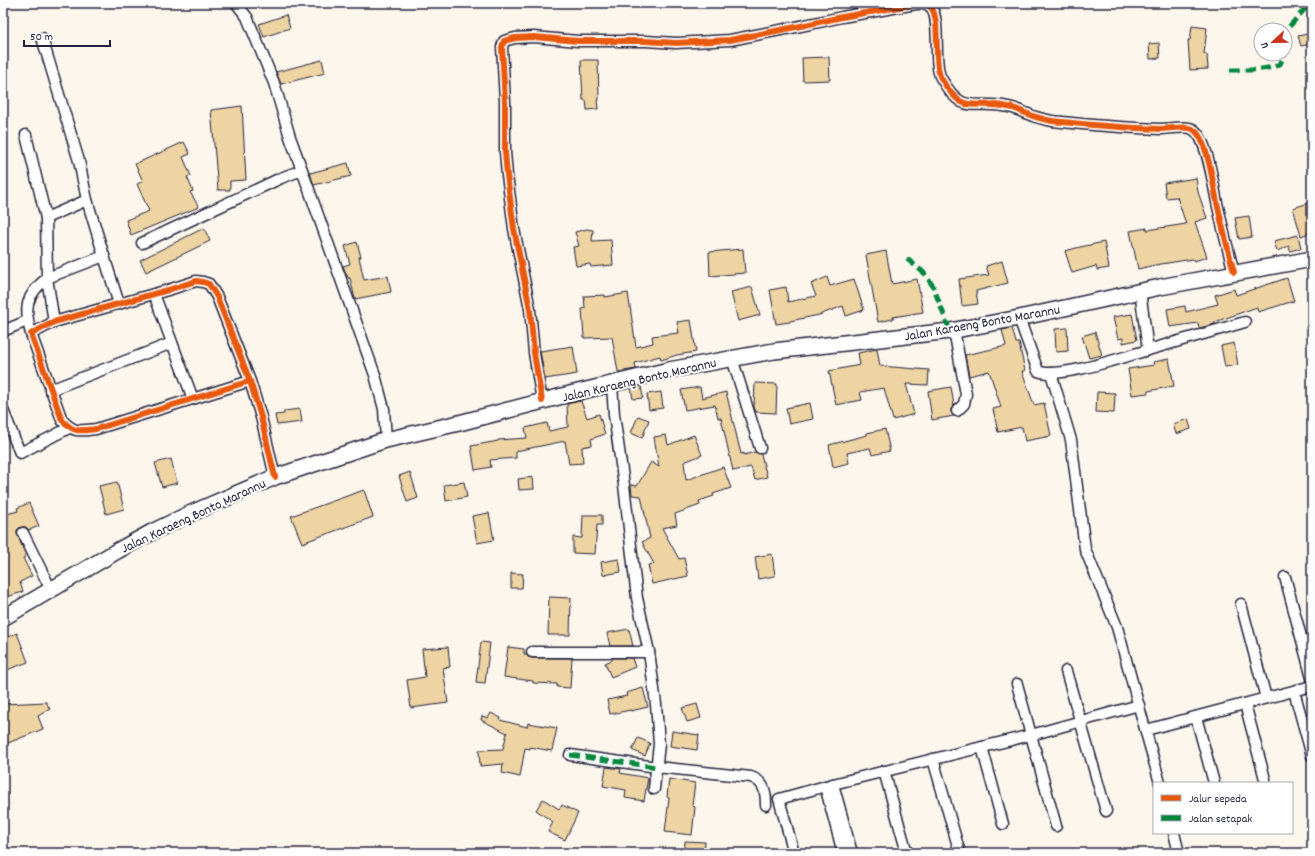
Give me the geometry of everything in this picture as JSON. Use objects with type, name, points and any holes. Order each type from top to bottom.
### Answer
[{"type":"main road","name":"Jalan Karaeng Bonto Marannu","points":[[3,618],[152,532],[275,477],[386,440],[612,384],[732,358],[774,351],[954,330],[1019,318],[1234,272],[1312,259]]},
{"type":"street","points":[[236,3],[247,17],[274,83],[290,137],[375,375],[384,409],[386,440]]},
{"type":"street","points":[[542,401],[534,353],[530,309],[514,229],[505,152],[505,102],[502,47],[504,41],[509,39],[534,37],[615,42],[646,41],[676,43],[730,40],[842,17],[916,4],[928,5],[931,7],[934,16],[937,34],[938,71],[952,94],[964,103],[970,105],[1006,106],[1052,121],[1128,128],[1194,129],[1202,142],[1210,166],[1234,272]]},
{"type":"street","points":[[42,38],[79,161],[88,200],[119,304]]},
{"type":"street","points":[[26,135],[46,218],[47,278],[54,322]]},
{"type":"street","points":[[142,243],[281,178],[302,170]]},
{"type":"street","points":[[46,218],[88,200]]},
{"type":"street","points":[[104,256],[47,278],[40,284],[30,298],[27,308],[27,321],[50,390],[62,420],[69,428],[77,431],[96,429],[250,381]]},
{"type":"street","points":[[31,334],[54,322],[196,281],[209,284],[217,298],[250,381],[261,416],[275,477]]},
{"type":"street","points":[[1140,291],[1148,350]]},
{"type":"street","points":[[154,294],[193,399]]},
{"type":"street","points":[[1019,318],[1038,371],[1042,373],[1082,369],[1245,322]]},
{"type":"street","points":[[3,331],[27,321]]},
{"type":"street","points":[[954,330],[966,394],[964,404],[957,411]]},
{"type":"street","points":[[50,390],[172,344]]},
{"type":"street","points":[[732,358],[760,448]]},
{"type":"street","points":[[1051,373],[1071,440],[1085,550],[1117,627],[1160,782]]},
{"type":"street","points":[[612,384],[614,415],[637,598],[649,652],[656,704],[658,737],[657,767],[654,790]]},
{"type":"street","points":[[3,410],[20,453],[69,428]]},
{"type":"street","points":[[23,533],[51,590]]},
{"type":"street","points":[[1285,577],[1312,678]]},
{"type":"street","points":[[1241,604],[1266,698]]},
{"type":"street","points":[[532,652],[649,652]]},
{"type":"street","points":[[1066,671],[1106,811]]},
{"type":"street","points":[[1018,684],[1056,826]]},
{"type":"street","points":[[1146,730],[1312,686]]},
{"type":"street","points":[[1294,691],[1312,756]]},
{"type":"street","points":[[1245,704],[1265,779]]},
{"type":"street","points":[[794,853],[779,799],[884,771],[1031,735],[1139,705]]},
{"type":"street","points":[[1196,717],[1214,782]]},
{"type":"street","points":[[982,747],[1004,824]]},
{"type":"street","points":[[570,755],[657,767],[751,777],[759,781],[763,786],[766,792],[766,805]]},
{"type":"street","points":[[933,759],[960,853]]},
{"type":"street","points":[[884,771],[907,853]]},
{"type":"street","points":[[829,785],[843,853]]},
{"type":"street","points":[[829,785],[852,853]]},
{"type":"street","points":[[1174,834],[1179,853]]},
{"type":"building","points":[[286,15],[290,28],[264,37],[259,24]]},
{"type":"building","points":[[1192,26],[1207,28],[1204,54],[1207,54],[1208,69],[1190,70],[1188,40],[1190,40]]},
{"type":"building","points":[[1312,33],[1312,44],[1301,46],[1298,36]]},
{"type":"building","points":[[1159,43],[1160,58],[1150,59],[1149,44]]},
{"type":"building","points":[[829,57],[830,80],[803,81],[802,58]]},
{"type":"building","points":[[322,60],[325,73],[281,84],[276,72]]},
{"type":"building","points":[[581,60],[598,60],[598,109],[587,110],[586,100],[583,100]]},
{"type":"building","points":[[242,106],[246,180],[230,181],[230,190],[218,190],[211,110]]},
{"type":"building","points":[[184,142],[190,154],[183,157],[191,176],[187,177],[193,191],[190,192],[199,207],[131,235],[126,220],[149,211],[137,184],[143,181],[135,164]]},
{"type":"building","points":[[348,163],[351,176],[314,185],[310,173]]},
{"type":"building","points":[[1196,178],[1198,192],[1207,218],[1195,222],[1207,257],[1194,261],[1193,259],[1138,269],[1130,231],[1186,224],[1177,197],[1166,198],[1164,183]]},
{"type":"building","points":[[1312,202],[1312,232],[1301,236],[1293,208]]},
{"type":"building","points":[[1249,216],[1252,237],[1239,239],[1235,218]]},
{"type":"building","points":[[204,228],[210,241],[146,272],[140,260]]},
{"type":"building","points":[[587,229],[593,230],[592,241],[611,240],[613,265],[591,267],[590,264],[576,266],[573,247],[579,246],[575,232]]},
{"type":"building","points":[[1298,235],[1301,248],[1290,251],[1289,246],[1277,251],[1274,241]]},
{"type":"building","points":[[357,242],[361,257],[359,257],[364,280],[388,276],[391,292],[355,299],[350,278],[348,278],[343,266],[350,264],[345,246]]},
{"type":"building","points":[[1104,242],[1109,268],[1097,270],[1096,266],[1072,273],[1065,251]]},
{"type":"building","points":[[743,249],[745,273],[710,276],[709,252]]},
{"type":"building","points":[[886,251],[892,284],[917,279],[923,312],[893,317],[893,319],[878,322],[866,255]]},
{"type":"building","points":[[1002,261],[1008,283],[976,291],[978,304],[962,306],[959,279],[989,275],[986,266]]},
{"type":"building","points":[[827,277],[830,286],[854,279],[864,310],[846,316],[843,306],[819,315],[776,324],[770,290],[786,287],[788,302],[816,296],[811,284]]},
{"type":"building","points":[[1287,278],[1294,301],[1258,312],[1257,307],[1215,322],[1215,324],[1199,328],[1198,323],[1170,327],[1167,309],[1185,306],[1186,312],[1218,304],[1215,295],[1234,289],[1236,295]]},
{"type":"building","points":[[752,287],[760,315],[738,321],[731,292]]},
{"type":"building","points":[[628,293],[636,347],[653,343],[652,336],[679,333],[677,322],[691,320],[696,352],[677,355],[661,360],[660,356],[635,363],[636,369],[618,372],[612,337],[584,338],[582,309],[585,308],[584,296],[605,295],[605,297]]},
{"type":"building","points":[[1132,314],[1137,340],[1123,343],[1123,338],[1118,339],[1113,317]]},
{"type":"building","points":[[1012,328],[1016,343],[1019,343],[1025,371],[1022,371],[1034,405],[1044,403],[1051,436],[1025,441],[1022,427],[998,432],[993,409],[1001,407],[989,371],[969,376],[965,355],[1006,346],[1002,330]]},
{"type":"building","points":[[1067,328],[1068,351],[1056,352],[1055,329]]},
{"type":"building","points":[[1095,332],[1102,355],[1089,358],[1082,336]]},
{"type":"building","points":[[1234,343],[1238,365],[1225,367],[1221,346]]},
{"type":"building","points":[[573,346],[577,374],[545,379],[540,351]]},
{"type":"building","points":[[877,349],[880,366],[929,370],[928,385],[906,384],[914,414],[893,420],[884,388],[860,392],[862,400],[836,405],[829,371],[860,365],[858,353]]},
{"type":"building","points":[[1169,359],[1174,386],[1148,391],[1148,393],[1132,395],[1128,369],[1154,365],[1153,362]]},
{"type":"building","points":[[755,383],[777,384],[776,413],[756,412],[754,407]]},
{"type":"building","points":[[641,386],[643,398],[633,399],[631,388]]},
{"type":"building","points":[[700,387],[702,398],[726,392],[741,454],[744,453],[744,455],[755,452],[761,454],[767,477],[755,480],[751,467],[733,471],[721,418],[718,418],[715,405],[685,410],[681,390]]},
{"type":"building","points":[[951,387],[954,405],[951,412],[954,416],[932,420],[928,391]]},
{"type":"building","points":[[661,392],[663,408],[649,410],[647,394]]},
{"type":"building","points":[[1097,392],[1115,393],[1114,413],[1096,412]]},
{"type":"building","points":[[581,401],[587,418],[599,414],[605,434],[591,439],[592,445],[582,447],[583,463],[569,464],[565,441],[516,451],[516,458],[490,460],[491,467],[475,470],[471,446],[498,440],[527,438],[525,428],[547,423],[549,431],[568,427],[567,404]]},
{"type":"building","points":[[810,403],[813,419],[789,424],[786,408]]},
{"type":"building","points":[[300,409],[302,422],[277,425],[275,415],[284,414],[284,411]]},
{"type":"building","points":[[638,416],[649,420],[642,438],[631,433]]},
{"type":"building","points":[[1188,419],[1191,429],[1176,434],[1173,424]]},
{"type":"building","points":[[885,429],[890,451],[872,455],[870,448],[847,453],[849,463],[833,467],[829,445]]},
{"type":"building","points":[[666,435],[668,445],[694,435],[702,455],[684,462],[686,480],[723,467],[731,488],[713,494],[714,496],[699,501],[700,505],[675,514],[677,525],[662,528],[679,559],[684,558],[688,576],[652,584],[648,565],[654,564],[642,542],[650,538],[641,496],[632,495],[631,485],[637,486],[651,462],[659,467],[654,437]]},
{"type":"building","points":[[171,459],[177,483],[162,487],[155,463]]},
{"type":"building","points":[[410,472],[418,498],[407,502],[399,476]]},
{"type":"building","points":[[533,477],[534,489],[519,490],[518,479]]},
{"type":"building","points":[[117,482],[124,509],[106,514],[99,486]]},
{"type":"building","points":[[464,482],[467,497],[446,501],[444,485]]},
{"type":"building","points":[[364,490],[373,517],[302,543],[291,516]]},
{"type":"building","points":[[29,503],[39,526],[29,530],[26,527],[21,527],[17,530],[17,533],[26,557],[23,558],[32,576],[20,582],[23,592],[3,598],[3,515],[18,511],[17,508]]},
{"type":"building","points":[[489,513],[494,540],[477,543],[472,516]]},
{"type":"building","points":[[583,515],[602,515],[602,525],[597,525],[595,554],[573,553],[573,537],[582,538]]},
{"type":"building","points":[[772,554],[775,576],[758,579],[755,557]]},
{"type":"building","points":[[619,559],[621,572],[603,575],[601,562]]},
{"type":"building","points":[[511,573],[523,574],[522,588],[511,588]]},
{"type":"building","points":[[549,597],[571,598],[570,635],[548,635]]},
{"type":"building","points":[[629,629],[633,646],[610,646],[607,633]]},
{"type":"building","points":[[17,633],[28,662],[7,670],[3,661],[3,639]]},
{"type":"building","points":[[481,642],[490,643],[485,683],[476,682]]},
{"type":"building","points":[[448,647],[450,667],[443,668],[448,703],[411,708],[407,680],[425,677],[422,649]]},
{"type":"building","points":[[508,647],[524,649],[524,654],[532,658],[572,658],[570,688],[557,687],[557,684],[533,683],[533,681],[504,677]]},
{"type":"building","points":[[612,658],[632,658],[635,667],[611,677],[605,663],[612,660]]},
{"type":"building","points":[[643,688],[648,707],[610,714],[607,700],[627,696],[626,693]]},
{"type":"building","points":[[46,702],[50,709],[38,716],[43,729],[3,745],[3,704]]},
{"type":"building","points":[[697,704],[701,718],[687,722],[682,708]]},
{"type":"building","points":[[491,713],[501,718],[500,720],[527,727],[528,723],[557,728],[552,751],[530,747],[530,749],[525,748],[520,777],[502,773],[503,764],[480,766],[479,750],[503,749],[507,733],[481,720],[482,716],[488,718]]},
{"type":"building","points":[[672,731],[699,735],[697,750],[670,746]]},
{"type":"building","points":[[638,738],[650,743],[645,756],[632,750]]},
{"type":"building","points":[[606,767],[621,769],[620,773],[648,778],[644,801],[625,798],[626,790],[603,786]]},
{"type":"building","points":[[669,779],[695,783],[692,806],[695,807],[692,835],[665,832],[669,798],[667,797]]},
{"type":"building","points":[[543,799],[559,809],[562,805],[578,813],[565,840],[548,832],[553,822],[536,810]]},
{"type":"building","points":[[685,841],[705,842],[704,853],[684,853]]},
{"type":"marked path","points":[[1293,22],[1310,3]]},
{"type":"marked path","points":[[1230,70],[1255,70],[1268,68],[1280,64],[1281,62]]},
{"type":"marked path","points":[[907,259],[923,272],[933,286],[950,331]]},
{"type":"marked path","points":[[570,755],[657,767]]},
{"type":"cycle path","points":[[542,401],[534,353],[530,309],[514,229],[505,152],[505,102],[502,47],[504,41],[515,38],[534,37],[578,41],[646,41],[676,43],[730,40],[842,17],[916,4],[926,4],[932,10],[935,17],[938,71],[949,90],[963,103],[996,105],[1016,109],[1052,121],[1134,128],[1188,128],[1194,130],[1199,135],[1207,154],[1216,199],[1234,272]]},
{"type":"cycle path","points":[[250,381],[96,429],[77,430],[70,427],[62,420],[31,334],[54,322],[196,281],[209,284],[217,297],[250,381],[261,417],[275,477]]}]
